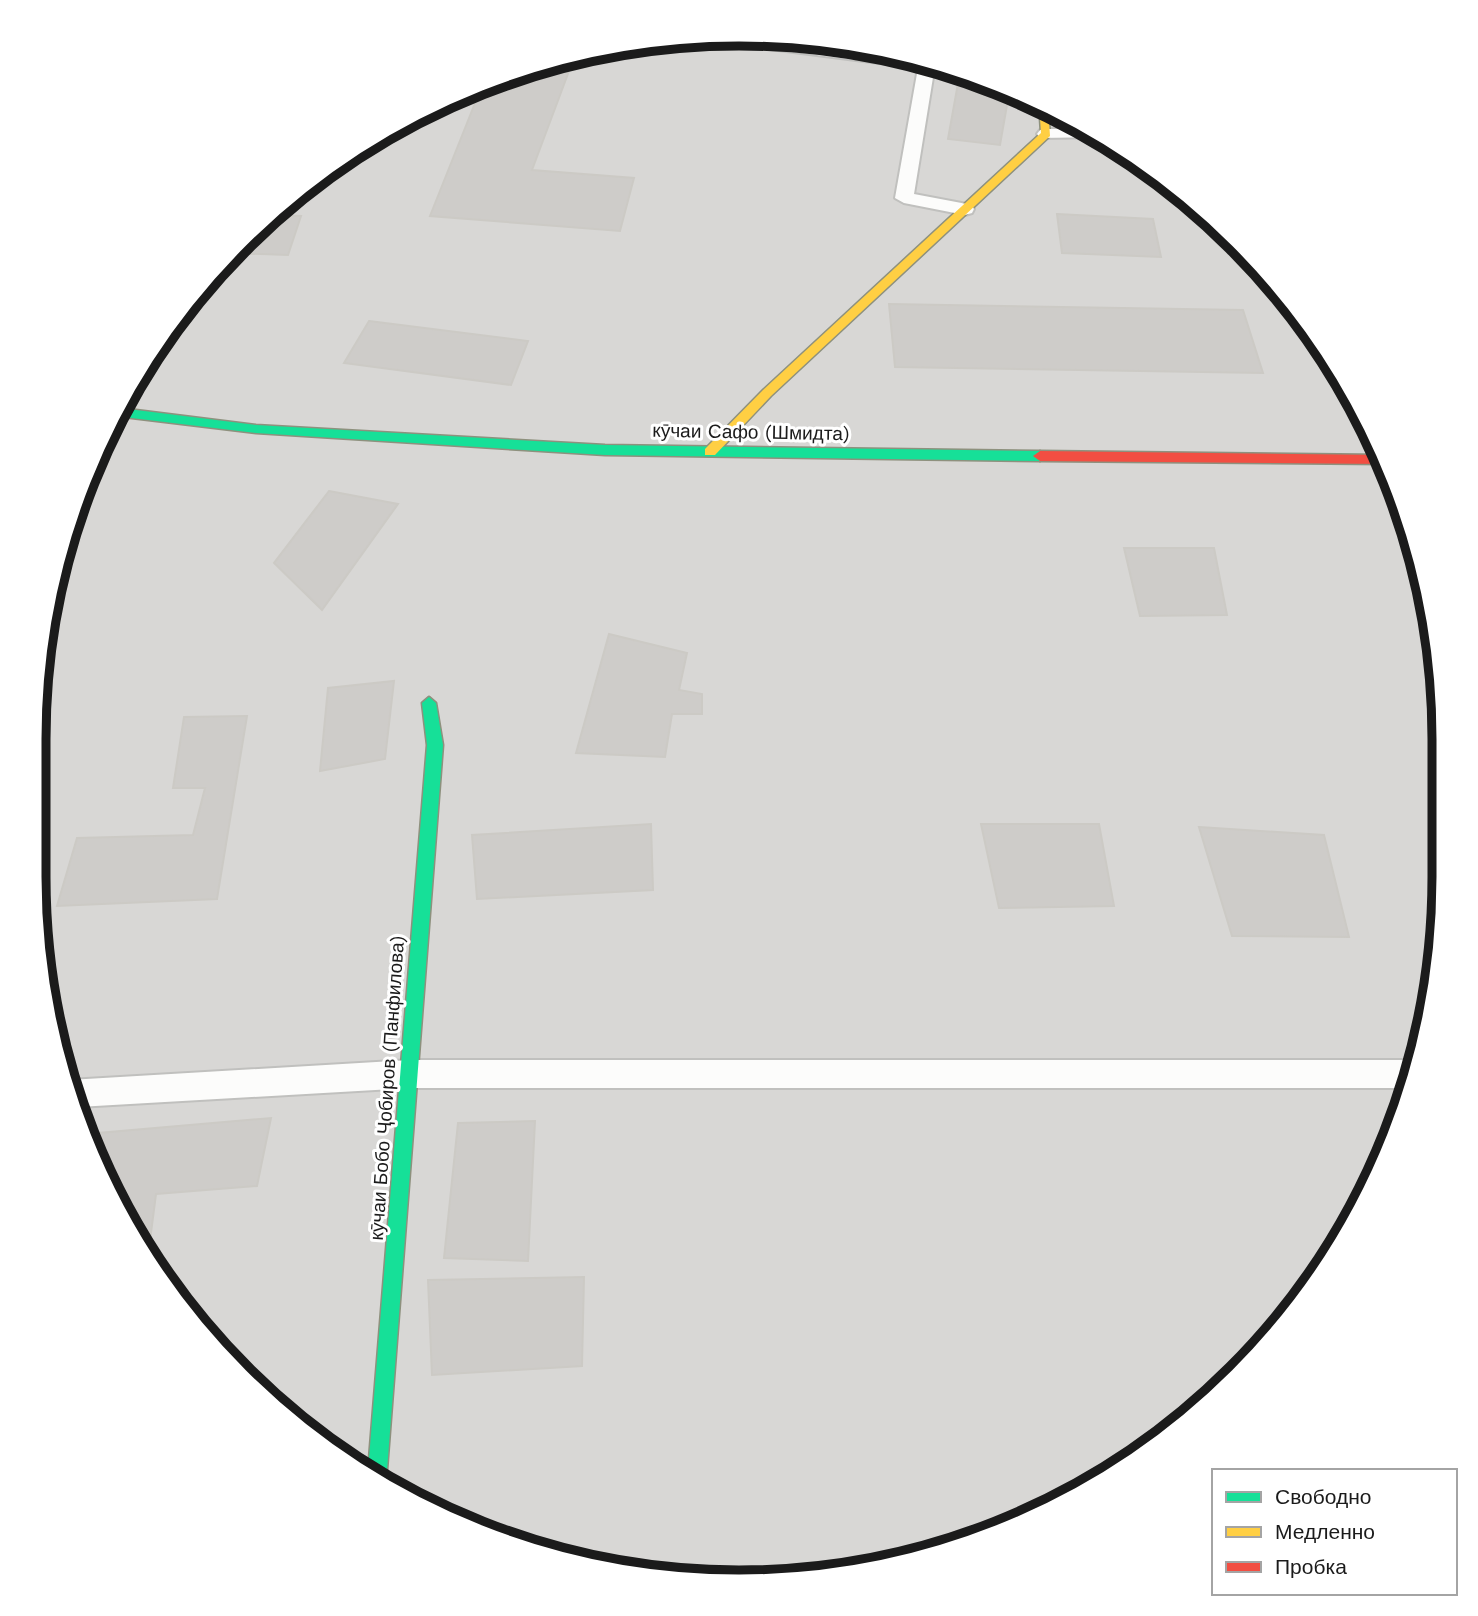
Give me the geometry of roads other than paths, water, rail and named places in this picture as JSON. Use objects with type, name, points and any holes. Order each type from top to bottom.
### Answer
[{"type":"street","points":[[710,452],[766,393],[1046,134],[1044,116]]},
{"type":"street","name":"кӯчаи Сафо (Шмидта)","points":[[127,413],[256,429],[605,450],[1374,460]]},
{"type":"street","name":"кӯчаи Бобо Ҷобиров (Панфилова)","points":[[379,1470],[435,746],[429,703]]},
{"type":"lane","points":[[815,50],[841,53]]},
{"type":"lane","points":[[926,71],[904,198],[965,209]]},
{"type":"lane","points":[[1046,134],[1078,134]]},
{"type":"lane","points":[[80,1093],[410,1074],[1404,1074]]}]
